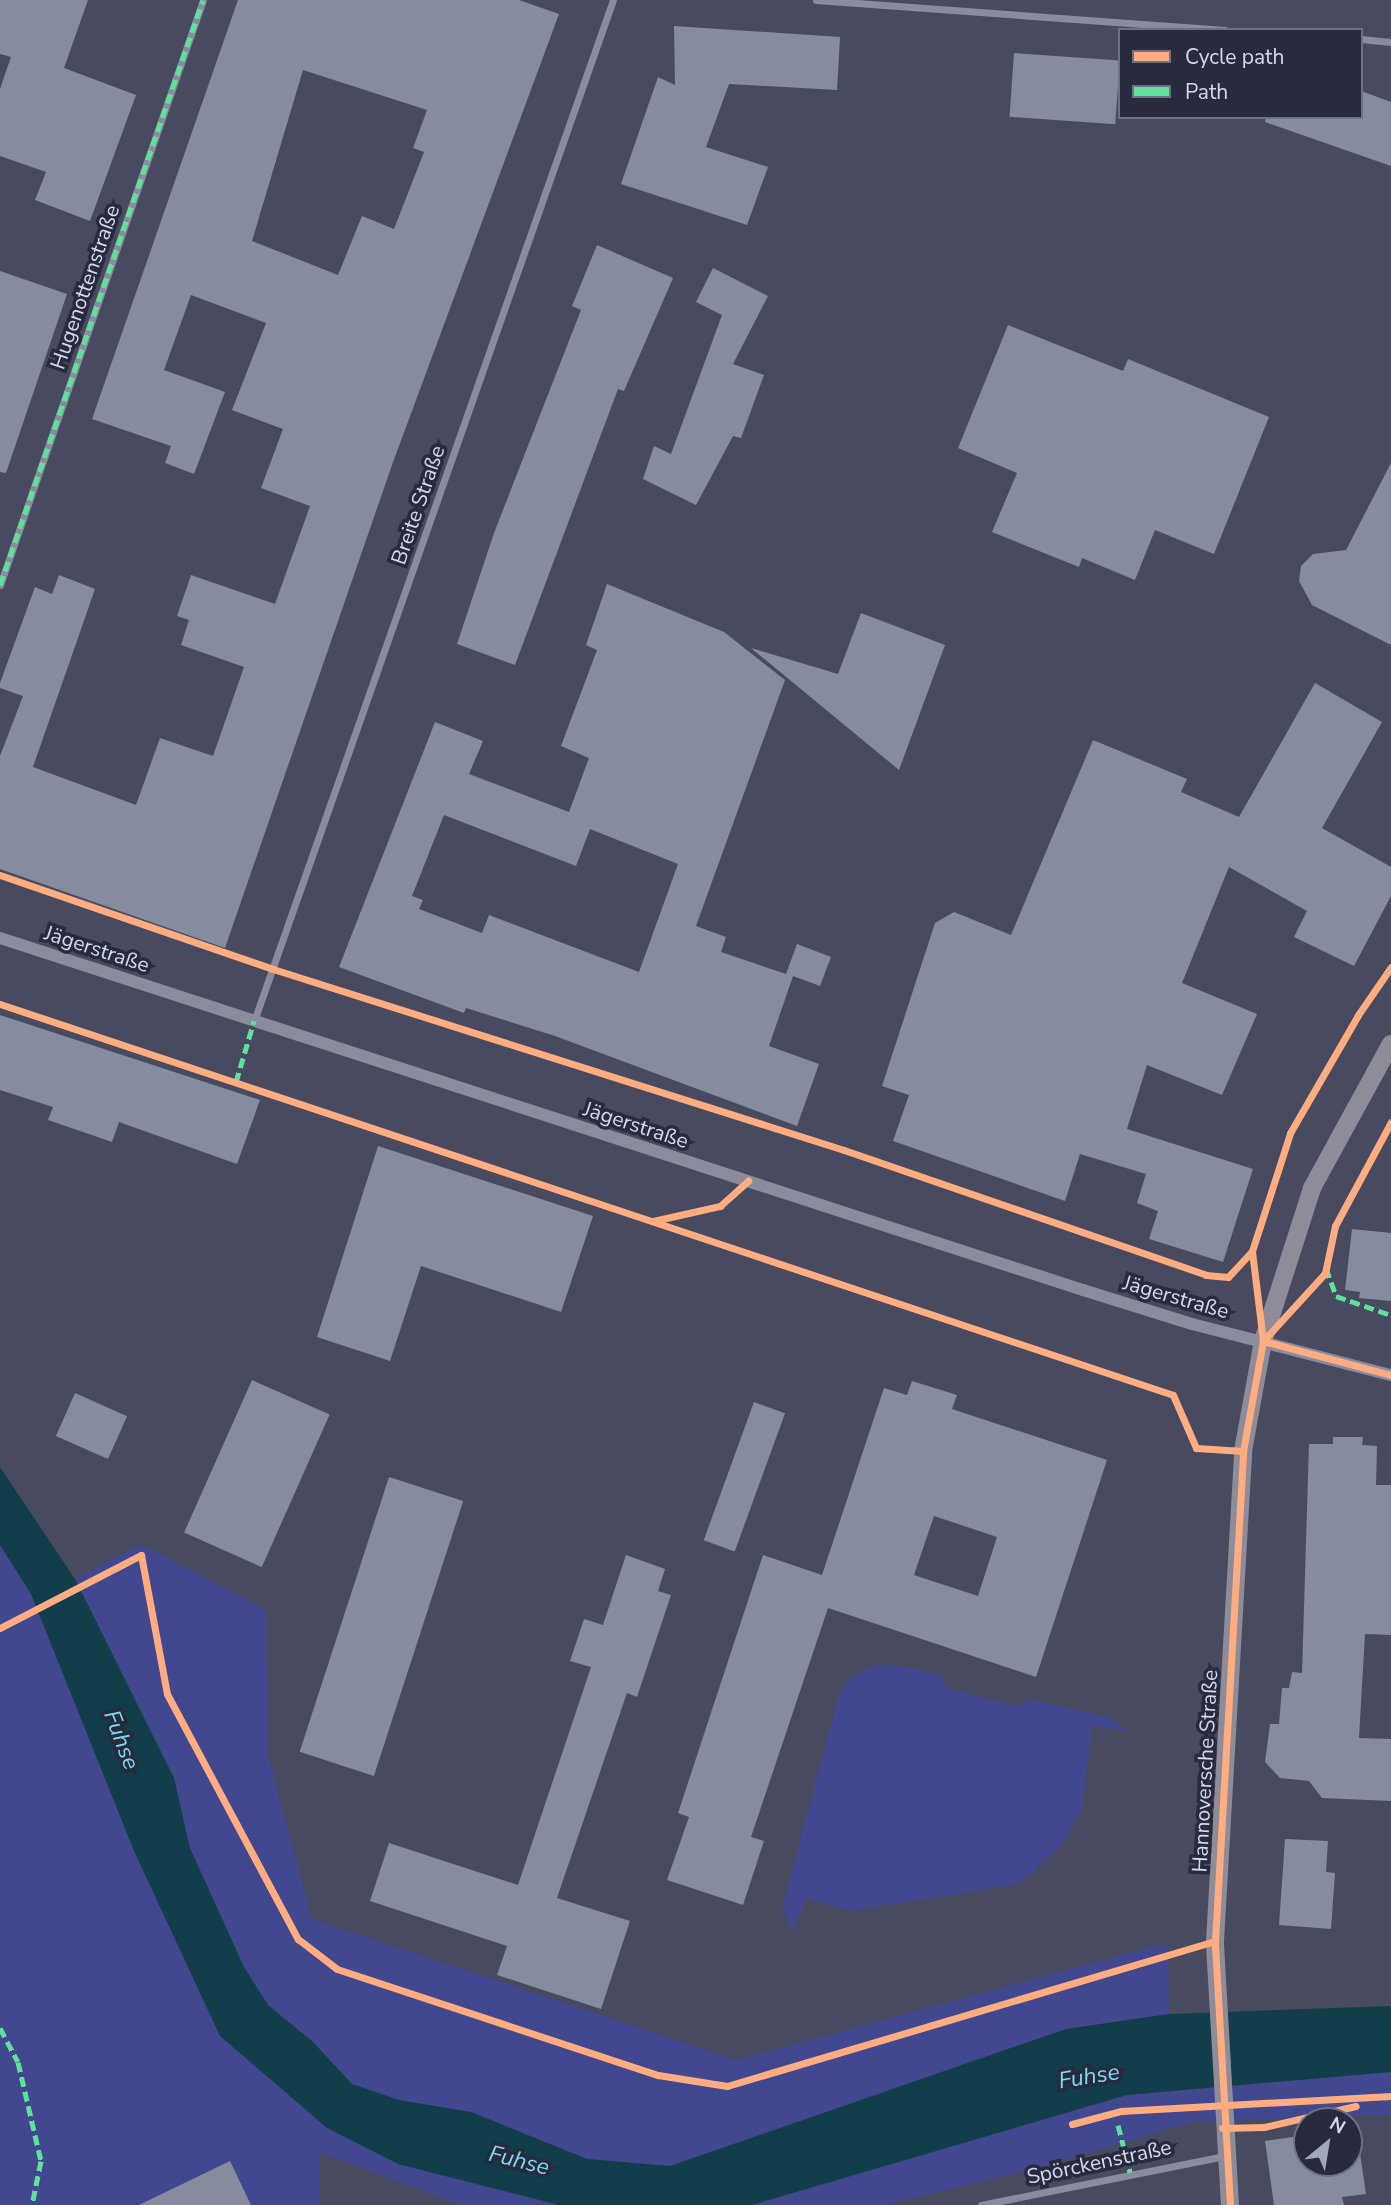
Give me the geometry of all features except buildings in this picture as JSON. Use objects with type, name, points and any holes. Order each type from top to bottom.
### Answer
[{"type":"main road","name":"Hannoversche Straße","points":[[1230,2205],[1222,2128],[1215,1941],[1224,1732],[1242,1464],[1262,1341],[1312,1188],[1391,1044]]},
{"type":"street","name":"Hugenottenstraße","points":[[0,585],[203,0]]},
{"type":"street","name":"Breite Straße","points":[[254,1021],[613,0]]},
{"type":"street","points":[[816,0],[1198,28]]},
{"type":"street","points":[[1363,40],[1391,42]]},
{"type":"street","name":"Jägerstraße","points":[[0,938],[1083,1290],[1391,1376]]},
{"type":"street","name":"Spörckenstraße","points":[[981,2205],[1224,2156]]},
{"type":"shaded area","points":[[141,1544],[266,1610],[268,1755],[312,1919],[736,2060],[1155,1946],[1168,1946],[1169,2014],[1066,2029],[670,2166],[587,2159],[471,2112],[399,2100],[352,2084],[313,2042],[268,2005],[244,1967],[190,1848],[174,1778],[75,1579]]},
{"type":"shaded area","points":[[0,1545],[31,1594],[134,1851],[398,2164],[559,2205],[462,2205],[319,2152],[319,2205],[0,2205]]},
{"type":"shaded area","points":[[898,1665],[941,1675],[947,1688],[1016,1706],[1031,1700],[1109,1717],[1127,1731],[1092,1726],[1082,1810],[1062,1845],[1020,1884],[850,1911],[806,1898],[793,1931],[782,1907],[839,1695],[854,1675],[874,1666]]},
{"type":"shaded area","points":[[1391,2072],[1391,2115],[1363,2116],[1363,2107],[1293,2107],[1293,2118],[1192,2122],[1026,2171],[882,2205],[752,2205],[1127,2095]]},
{"type":"water","name":"Fuhse","points":[[0,1467],[75,1579],[174,1778],[190,1848],[244,1967],[268,2005],[313,2042],[352,2084],[399,2100],[471,2112],[587,2159],[670,2166],[1066,2029],[1169,2014],[1391,2006],[1391,2072],[1127,2095],[752,2205],[559,2205],[398,2164],[327,2128],[220,2036],[134,1851],[31,1594],[0,1545]]},
{"type":"marked path","points":[[0,585],[203,0]]},
{"type":"marked path","points":[[236,1082],[254,1021]]},
{"type":"marked path","points":[[1326,1268],[1336,1296],[1391,1315]]},
{"type":"marked path","points":[[0,2028],[18,2062],[41,2161],[32,2205]]},
{"type":"marked path","points":[[1118,2125],[1130,2172]]},
{"type":"cycle path","points":[[0,875],[273,969],[844,1150],[1206,1275],[1228,1277],[1252,1251]]},
{"type":"cycle path","points":[[1230,2205],[1215,1941],[1243,1451],[1263,1341],[1252,1251],[1290,1133],[1358,1015],[1391,967]]},
{"type":"cycle path","points":[[0,1004],[1173,1395],[1196,1448],[1243,1451]]},
{"type":"cycle path","points":[[1263,1341],[1325,1273],[1335,1226],[1391,1122]]},
{"type":"cycle path","points":[[653,1221],[720,1206],[748,1181]]},
{"type":"cycle path","points":[[1263,1341],[1391,1375]]},
{"type":"cycle path","points":[[0,1628],[141,1555],[167,1694],[298,1939],[337,1969],[658,2075],[727,2086],[1215,1941]]},
{"type":"cycle path","points":[[1072,2124],[1121,2111],[1391,2096]]},
{"type":"cycle path","points":[[1222,2128],[1264,2127],[1356,2106]]}]
